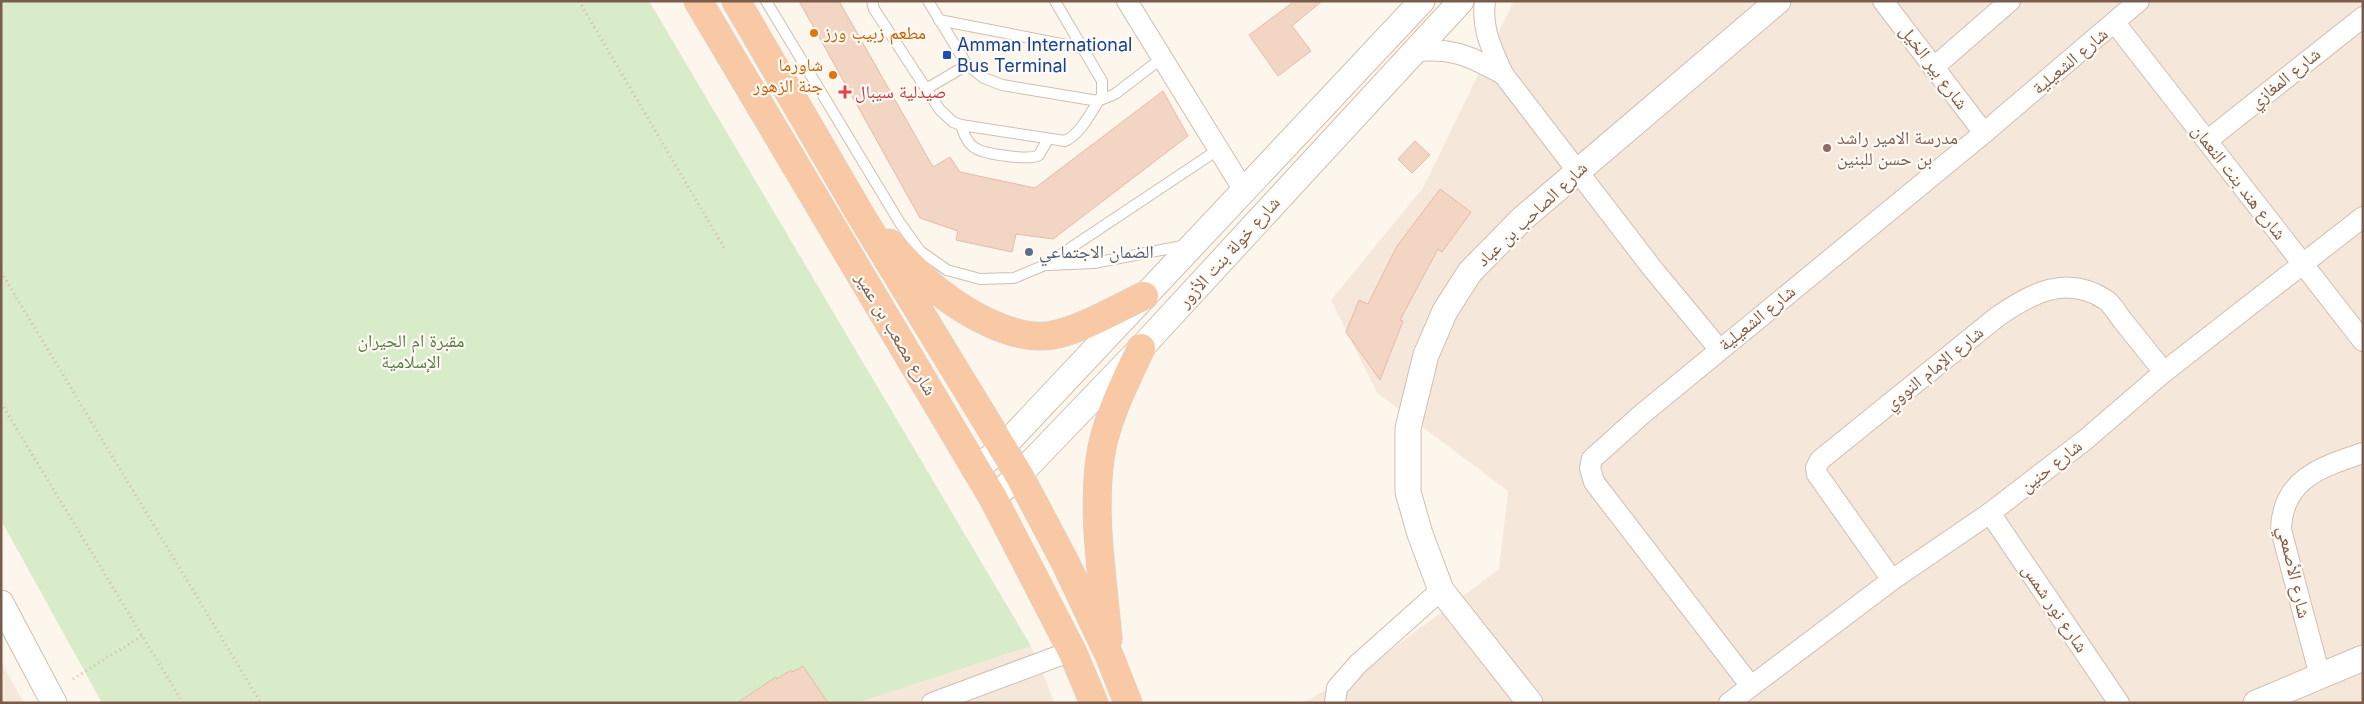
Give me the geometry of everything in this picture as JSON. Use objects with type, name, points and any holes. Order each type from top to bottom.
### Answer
[{"type":"highway","name":"شارع مصعب بن عمير","points":[[698,1],[993,498],[1076,662],[1094,703]]},
{"type":"highway","name":"شارع مصعب بن عمير","points":[[750,7],[860,214],[1019,475],[1065,562],[1128,703]]},
{"type":"highway","points":[[860,214],[938,291],[993,325],[1022,334],[1051,335],[1081,327],[1144,296]]},
{"type":"highway","points":[[1112,665],[1098,515],[1100,458],[1114,410],[1141,348]]},
{"type":"street","points":[[1127,1],[1243,189]]},
{"type":"street","name":"شارع خولة بنت الأزور","points":[[975,470],[1002,448],[1192,243],[1422,1]]},
{"type":"street","name":"شارع خولة بنت الأزور","points":[[993,498],[1019,475],[1141,348],[1461,1]]},
{"type":"street","points":[[1485,1],[1484,28],[1503,74],[1652,268],[1719,349]]},
{"type":"street","name":"شارع الصاحب بن عباد","points":[[1530,703],[1441,590],[1420,534],[1408,492],[1408,428],[1426,354],[1445,311],[1470,272],[1522,218],[1778,1]]},
{"type":"street","name":"شارع بير الخيل","points":[[1883,1],[1984,133]]},
{"type":"street","points":[[1933,68],[2010,1]]},
{"type":"street","name":"شارع الشعيلية","points":[[1750,685],[1594,482],[1590,468],[1592,459],[1601,449],[1719,349],[1984,133],[2139,1]]},
{"type":"street","name":"شارع المغازي","points":[[2208,140],[2363,17]]},
{"type":"street","name":"شارع هند بنت النعمان","points":[[2115,22],[2363,341]]},
{"type":"street","points":[[1416,51],[1440,49],[1462,53],[1503,74]]},
{"type":"street","name":"شارع حنين","points":[[1729,703],[1750,685],[1892,580],[1990,514],[2085,440],[2164,372],[2363,217]]},
{"type":"street","name":"شارع الإمام النووي","points":[[1892,580],[1817,474],[1816,468],[1820,460],[1997,317],[2021,300],[2044,290],[2070,288],[2090,292],[2108,301],[2164,372]]},
{"type":"street","name":"شارع الأصمعي","points":[[2320,676],[2281,530],[2282,512],[2292,491],[2310,473],[2363,453]]},
{"type":"street","name":"شارع نور شمس","points":[[1990,514],[2119,703]]},
{"type":"street","points":[[1335,703],[1338,688],[1358,664],[1441,590]]},
{"type":"street","points":[[1,603],[54,703]]},
{"type":"street","points":[[2256,703],[2363,658]]},
{"type":"street","points":[[932,703],[1076,662]]},
{"type":"street","name":"شارع مصعب بن عمير","points":[[1076,662],[1084,703]]},
{"type":"street","name":"شارع مصعب بن عمير","points":[[1112,665],[1136,703]]},
{"type":"lane","points":[[872,1],[874,9],[946,116],[961,125],[1065,140],[1071,138],[1102,95],[1102,81],[1055,1]]},
{"type":"lane","points":[[928,1],[967,65],[984,78],[1002,85],[1098,101],[1115,94],[1162,58]]},
{"type":"lane","points":[[750,7],[920,251],[947,270],[980,280],[1014,278],[1045,265],[1219,149]]},
{"type":"lane","points":[[939,20],[1082,48]]},
{"type":"lane","points":[[926,88],[967,65]]},
{"type":"lane","points":[[961,125],[967,140],[974,148],[1028,159],[1039,155],[1048,139]]},
{"type":"lane","points":[[1045,265],[1108,261],[1192,243]]},
{"type":"path","points":[[579,1],[726,251]]},
{"type":"path","points":[[1,272],[261,703]]},
{"type":"path","points":[[1,403],[182,703]]},
{"type":"path","points":[[73,678],[142,636]]},
{"type":"shaded area","points":[[1514,1],[2363,1],[2363,703],[1302,703],[1368,667],[1499,569],[1508,491],[1377,393],[1331,300],[1423,188]]},
{"type":"shaded area","points":[[1031,646],[1055,703],[857,703]]},
{"type":"shaded area","points":[[1,662],[24,703],[1,703]]},
{"type":"green space","name":"مقبرة ام الحيران الإسلامية","points":[[1,1],[649,1],[1031,646],[857,703],[102,703],[1,520]]},
{"type":"building","points":[[799,1],[839,1],[933,167],[950,157],[960,172],[1035,188],[1163,91],[1188,136],[1053,239],[1016,234],[1012,252],[956,240],[958,231],[920,218]]},
{"type":"building","points":[[1295,1],[1322,1],[1292,26],[1311,51],[1278,76],[1249,35]]},
{"type":"building","points":[[1415,141],[1430,155],[1412,173],[1398,159]]},
{"type":"building","points":[[1440,189],[1471,212],[1442,252],[1438,249],[1400,320],[1403,321],[1380,380],[1346,332],[1359,300],[1368,304],[1397,246]]},
{"type":"building","points":[[803,666],[828,703],[737,703],[776,677],[777,679],[791,670],[793,672]]},
{"type":"place","name":"مطعم زبيب ورز","points":[[814,33]]},
{"type":"place","name":"Amman International Bus Terminal","points":[[947,55]]},
{"type":"place","name":"شاورما جنة الزهور","points":[[833,75]]},
{"type":"place","name":"صيدلية سيبال","points":[[845,92]]},
{"type":"place","name":"مدرسة الامير راشد بن حسن للبنين","points":[[1827,148]]},
{"type":"place","name":"الضمان الاجتماعي","points":[[1029,252]]}]
